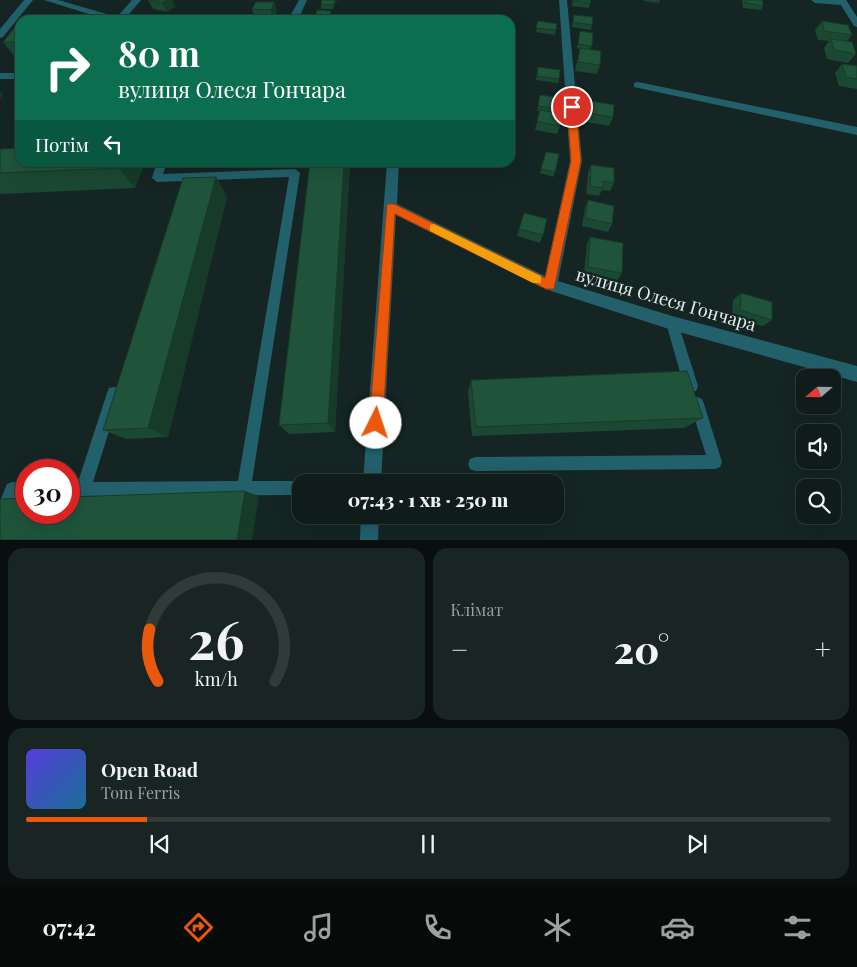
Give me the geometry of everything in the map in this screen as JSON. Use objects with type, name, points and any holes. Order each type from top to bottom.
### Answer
[{"type":"street","points":[[17,15],[29,0]]},
{"type":"street","points":[[48,0],[100,15]]},
{"type":"street","points":[[123,15],[138,0]]},
{"type":"street","points":[[296,15],[302,0]]},
{"type":"street","points":[[550,285],[576,161],[563,0]]},
{"type":"street","points":[[815,0],[843,1],[857,24]]},
{"type":"street","points":[[0,35],[15,17]]},
{"type":"street","points":[[638,85],[857,131]]},
{"type":"street","points":[[373,474],[393,167]]},
{"type":"street","name":"вулиця Олеся Гончара","points":[[390,206],[550,285],[672,323],[857,374]]},
{"type":"street","points":[[369,540],[370,524]]},
{"type":"lane","points":[[0,76],[15,76]]},
{"type":"lane","points":[[160,167],[157,178],[183,182],[295,174],[244,488]]},
{"type":"lane","points":[[475,464],[715,462],[672,323]]},
{"type":"lane","points":[[80,479],[117,385]]},
{"type":"lane","points":[[80,489],[292,488]]},
{"type":"lane","points":[[0,520],[12,489],[15,489]]},
{"type":"building","points":[[148,0],[167,0],[162,3]]},
{"type":"building","points":[[322,0],[335,0],[333,5],[321,4]]},
{"type":"building","points":[[573,0],[591,0],[590,3]]},
{"type":"building","points":[[746,0],[762,0],[763,6],[746,3]]},
{"type":"building","points":[[256,2],[274,2],[271,10],[252,9]]},
{"type":"building","points":[[317,10],[331,11],[329,15],[316,15]]},
{"type":"building","points":[[574,15],[593,17],[592,25],[573,22]]},
{"type":"building","points":[[538,21],[557,24],[556,30],[536,28]]},
{"type":"building","points":[[822,21],[848,25],[852,35],[824,31]]},
{"type":"building","points":[[15,27],[15,42],[3,42]]},
{"type":"building","points":[[580,31],[593,33],[592,46],[578,44]]},
{"type":"building","points":[[831,39],[852,42],[856,54],[834,50]]},
{"type":"building","points":[[580,48],[601,51],[600,65],[578,62]]},
{"type":"building","points":[[842,64],[857,66],[857,79],[846,77]]},
{"type":"building","points":[[538,67],[560,70],[559,79],[537,76]]},
{"type":"building","points":[[540,95],[561,98],[560,109],[538,106]]},
{"type":"building","points":[[591,101],[614,105],[613,117],[590,113]]},
{"type":"building","points":[[540,110],[563,114],[560,126],[537,121]]},
{"type":"building","points":[[15,148],[15,167],[119,167],[0,173],[0,149]]},
{"type":"building","points":[[546,152],[559,154],[555,172],[541,169]]},
{"type":"building","points":[[591,165],[614,168],[614,183],[603,181],[603,188],[590,186]]},
{"type":"building","points":[[309,167],[344,167],[328,423],[279,425]]},
{"type":"building","points":[[216,177],[148,428],[103,430],[183,178]]},
{"type":"building","points":[[588,200],[614,206],[612,224],[585,218]]},
{"type":"building","points":[[524,213],[547,219],[543,235],[519,229]]},
{"type":"building","points":[[590,237],[623,243],[622,273],[588,267]]},
{"type":"building","points":[[741,293],[772,302],[772,320],[740,310]]},
{"type":"building","points":[[687,371],[703,418],[476,427],[471,380]]},
{"type":"building","points":[[245,491],[237,540],[0,540],[0,499],[15,498],[15,524],[80,524],[80,497]]},
{"type":"slow traffic","points":[[434,228],[537,279]]},
{"type":"route","points":[[376,423],[390,206],[550,285],[576,161],[572,107]]}]
